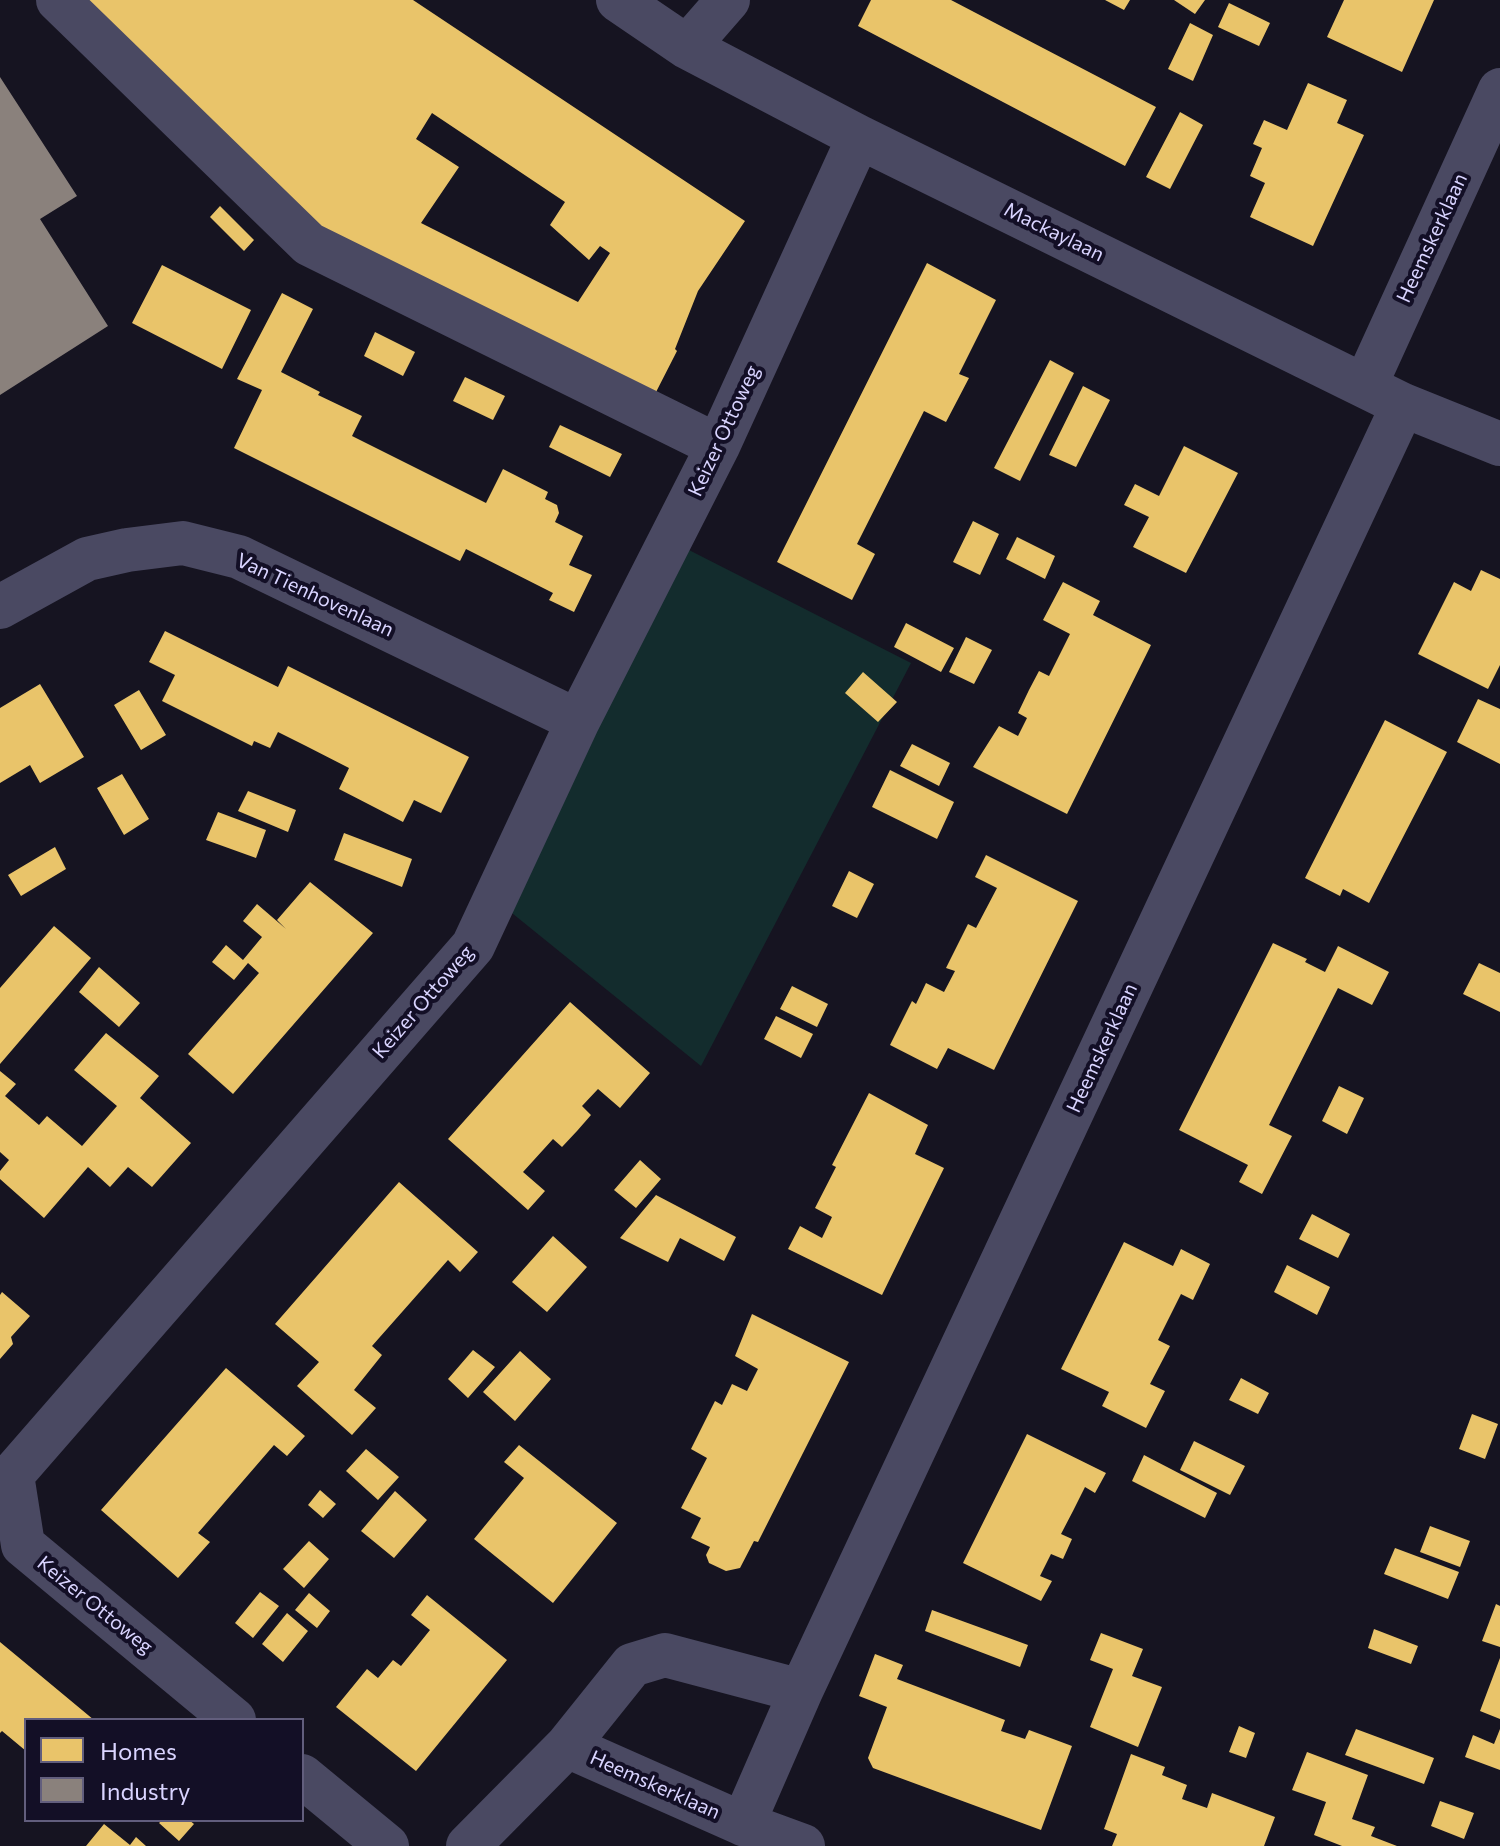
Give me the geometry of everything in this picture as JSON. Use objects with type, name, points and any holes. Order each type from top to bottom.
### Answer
[{"type":"street","points":[[58,0],[309,244],[718,446]]},
{"type":"street","name":"Mackaylaan","points":[[618,0],[687,47],[859,137],[1403,405],[1500,444]]},
{"type":"street","points":[[687,47],[728,0]]},
{"type":"street","name":"Heemskerklaan","points":[[1365,386],[1500,90]]},
{"type":"street","name":"Keizer Ottoweg","points":[[232,1718],[23,1545],[12,1475],[473,946],[578,721],[718,446],[859,137]]},
{"type":"street","name":"Heemskerklaan","points":[[567,1746],[743,1824],[801,1691],[1403,405]]},
{"type":"street","name":"Van Tienhovenlaan","points":[[0,607],[87,559],[183,543],[239,557],[578,721]]},
{"type":"street","name":"Heemskerklaan","points":[[468,1846],[567,1746],[632,1665],[665,1655],[801,1691]]},
{"type":"street","points":[[304,1778],[387,1846]]},
{"type":"street","points":[[743,1824],[803,1846]]},
{"type":"green space","points":[[685,548],[911,663],[701,1066],[502,905]]},
{"type":"building: Homes","points":[[87,0],[413,0],[745,221],[698,291],[675,349],[677,351],[654,396],[313,227]],"holes":[[[432,113],[565,202],[550,225],[589,260],[600,246],[610,253],[578,302],[421,223],[459,167],[416,139]]]},
{"type":"building: Homes","points":[[871,0],[951,0],[1156,107],[1125,166],[858,26]]},
{"type":"building: Homes","points":[[1105,0],[1130,0],[1124,10]]},
{"type":"building: Homes","points":[[1174,0],[1205,0],[1195,14]]},
{"type":"building: Homes","points":[[1344,0],[1434,0],[1402,72],[1327,37]]},
{"type":"building: Homes","points":[[1229,3],[1270,23],[1259,46],[1218,27]]},
{"type":"building: Homes","points":[[1190,23],[1213,35],[1193,81],[1168,69]]},
{"type":"building: Homes","points":[[1308,83],[1347,100],[1337,123],[1364,135],[1313,246],[1250,217],[1265,183],[1250,176],[1262,148],[1253,144],[1264,120],[1287,130]]},
{"type":"building: Homes","points":[[1180,112],[1203,125],[1170,189],[1146,177]]},
{"type":"building: Homes","points":[[220,206],[254,240],[244,251],[210,217]]},
{"type":"building: Homes","points":[[927,263],[996,300],[959,374],[969,378],[946,422],[924,411],[857,544],[875,554],[852,600],[777,562]]},
{"type":"building: Homes","points":[[162,265],[251,310],[222,369],[132,323]]},
{"type":"building: Homes","points":[[282,293],[313,309],[281,372],[320,392],[318,395],[362,416],[352,436],[486,503],[503,469],[548,492],[545,499],[557,505],[559,513],[555,522],[583,536],[569,565],[592,575],[574,612],[549,600],[553,593],[466,549],[460,561],[234,448],[262,390],[237,379]]},
{"type":"building: Homes","points":[[375,332],[415,352],[403,376],[364,356]]},
{"type":"building: Homes","points":[[1050,360],[1074,373],[1020,481],[994,468]]},
{"type":"building: Homes","points":[[465,377],[505,396],[493,420],[453,401]]},
{"type":"building: Homes","points":[[1083,386],[1110,400],[1076,467],[1049,455]]},
{"type":"building: Homes","points":[[560,425],[622,454],[610,477],[549,447]]},
{"type":"building: Homes","points":[[1184,446],[1238,473],[1186,573],[1133,547],[1149,517],[1124,505],[1135,484],[1159,496]]},
{"type":"building: Homes","points":[[973,521],[999,534],[980,575],[953,562]]},
{"type":"building: Homes","points":[[1017,537],[1055,556],[1045,579],[1006,559]]},
{"type":"building: Homes","points":[[1481,570],[1500,579],[1500,665],[1488,689],[1418,654],[1454,582],[1471,591]]},
{"type":"building: Homes","points":[[1063,582],[1100,601],[1093,615],[1151,645],[1067,814],[973,767],[999,726],[1018,736],[1027,718],[1018,713],[1029,690],[1039,671],[1049,676],[1070,634],[1043,620]]},
{"type":"building: Homes","points":[[906,623],[954,648],[941,672],[894,647]]},
{"type":"building: Homes","points":[[165,631],[278,687],[288,666],[469,757],[441,813],[414,800],[403,822],[339,789],[349,768],[306,746],[278,732],[270,748],[254,741],[252,746],[162,701],[175,675],[149,662]]},
{"type":"building: Homes","points":[[966,637],[992,650],[974,684],[949,672]]},
{"type":"building: Homes","points":[[863,672],[897,702],[878,722],[845,693]]},
{"type":"building: Homes","points":[[40,684],[84,757],[40,783],[30,765],[0,783],[0,708]]},
{"type":"building: Homes","points":[[139,690],[166,735],[141,750],[114,705]]},
{"type":"building: Homes","points":[[1478,699],[1500,709],[1500,764],[1457,742]]},
{"type":"building: Homes","points":[[1385,720],[1447,752],[1369,903],[1343,889],[1340,896],[1305,878]]},
{"type":"building: Homes","points":[[912,744],[950,763],[939,786],[900,766]]},
{"type":"building: Homes","points":[[890,770],[954,802],[937,839],[872,807]]},
{"type":"building: Homes","points":[[122,774],[149,819],[124,835],[97,788]]},
{"type":"building: Homes","points":[[248,791],[296,810],[288,832],[238,811]]},
{"type":"building: Homes","points":[[218,812],[266,830],[256,858],[206,840]]},
{"type":"building: Homes","points":[[344,833],[412,859],[402,887],[334,860]]},
{"type":"building: Homes","points":[[55,847],[66,869],[21,896],[8,875]]},
{"type":"building: Homes","points":[[986,855],[1078,901],[994,1070],[948,1048],[937,1069],[890,1045],[912,1001],[916,1004],[926,983],[944,992],[955,971],[946,968],[968,924],[976,928],[997,888],[975,877]]},
{"type":"building: Homes","points":[[849,871],[874,884],[857,918],[832,906]]},
{"type":"building: Homes","points":[[310,882],[373,933],[233,1094],[188,1054],[259,973],[248,963],[234,980],[212,962],[226,945],[243,960],[262,937],[243,921],[257,904],[286,929],[277,920]]},
{"type":"building: Homes","points":[[54,926],[91,958],[0,1064],[0,988]]},
{"type":"building: Homes","points":[[1273,943],[1307,959],[1305,962],[1325,972],[1338,946],[1389,972],[1372,1005],[1338,988],[1269,1125],[1292,1136],[1262,1194],[1239,1182],[1248,1165],[1179,1130]]},
{"type":"building: Homes","points":[[1479,963],[1500,973],[1500,1012],[1463,994]]},
{"type":"building: Homes","points":[[99,967],[140,1003],[119,1027],[79,992]]},
{"type":"building: Homes","points":[[792,986],[828,1004],[817,1027],[780,1009]]},
{"type":"building: Homes","points":[[570,1002],[650,1073],[620,1108],[598,1089],[582,1106],[591,1115],[577,1131],[562,1147],[553,1139],[523,1172],[545,1191],[528,1210],[448,1139]]},
{"type":"building: Homes","points":[[776,1016],[813,1034],[801,1058],[764,1039]]},
{"type":"building: Homes","points":[[106,1033],[159,1076],[140,1098],[191,1143],[152,1187],[128,1167],[110,1187],[88,1167],[44,1218],[0,1179],[0,1171],[9,1160],[0,1152],[0,1071],[16,1084],[5,1096],[39,1125],[47,1116],[82,1146],[117,1106],[74,1070]]},
{"type":"building: Homes","points":[[1339,1086],[1364,1098],[1347,1134],[1322,1121]]},
{"type":"building: Homes","points":[[869,1093],[928,1125],[915,1154],[944,1168],[882,1295],[788,1249],[800,1226],[822,1238],[832,1217],[815,1208],[836,1167],[832,1165]]},
{"type":"building: Homes","points":[[640,1160],[661,1179],[636,1208],[614,1190]]},
{"type":"building: Homes","points":[[399,1182],[478,1252],[460,1272],[448,1260],[372,1346],[382,1355],[354,1390],[376,1408],[352,1435],[297,1386],[319,1362],[275,1324]]},
{"type":"building: Homes","points":[[656,1195],[736,1237],[724,1261],[680,1238],[668,1262],[620,1238]]},
{"type":"building: Homes","points":[[1312,1214],[1350,1234],[1338,1258],[1299,1239]]},
{"type":"building: Homes","points":[[553,1236],[587,1267],[547,1312],[512,1282]]},
{"type":"building: Homes","points":[[1124,1242],[1173,1266],[1181,1249],[1210,1264],[1193,1300],[1181,1294],[1158,1340],[1170,1346],[1150,1384],[1165,1391],[1146,1428],[1102,1406],[1109,1392],[1061,1369]]},
{"type":"building: Homes","points":[[1287,1265],[1330,1287],[1317,1315],[1274,1292]]},
{"type":"building: Homes","points":[[2,1292],[30,1316],[11,1337],[13,1344],[0,1359],[0,1295]]},
{"type":"building: Homes","points":[[752,1314],[849,1362],[758,1542],[754,1541],[740,1568],[726,1571],[709,1563],[706,1555],[710,1547],[691,1538],[701,1518],[681,1508],[707,1458],[691,1449],[715,1401],[722,1405],[732,1384],[747,1391],[758,1369],[735,1356]]},
{"type":"building: Homes","points":[[473,1350],[495,1367],[468,1398],[448,1379]]},
{"type":"building: Homes","points":[[520,1351],[551,1379],[515,1421],[483,1392]]},
{"type":"building: Homes","points":[[226,1368],[305,1436],[287,1456],[274,1445],[198,1533],[210,1542],[178,1578],[101,1510]]},
{"type":"building: Homes","points":[[1241,1378],[1269,1393],[1258,1414],[1229,1400]]},
{"type":"building: Homes","points":[[1472,1414],[1498,1424],[1485,1459],[1459,1449]]},
{"type":"building: Homes","points":[[1027,1434],[1106,1473],[1095,1493],[1085,1487],[1061,1534],[1072,1539],[1063,1559],[1051,1554],[1040,1576],[1052,1581],[1041,1601],[963,1563]]},
{"type":"building: Homes","points":[[1194,1441],[1245,1466],[1230,1495],[1180,1470]]},
{"type":"building: Homes","points":[[519,1445],[617,1523],[553,1603],[474,1539],[524,1478],[504,1462]]},
{"type":"building: Homes","points":[[366,1449],[399,1477],[378,1500],[346,1471]]},
{"type":"building: Homes","points":[[1144,1455],[1217,1493],[1205,1518],[1132,1481]]},
{"type":"building: Homes","points":[[320,1490],[336,1504],[323,1518],[308,1505]]},
{"type":"building: Homes","points":[[395,1491],[427,1520],[394,1558],[361,1531]]},
{"type":"building: Homes","points":[[1430,1526],[1470,1541],[1460,1567],[1420,1552]]},
{"type":"building: Homes","points":[[309,1541],[329,1559],[304,1588],[283,1569]]},
{"type":"building: Homes","points":[[1395,1548],[1459,1572],[1448,1599],[1384,1574]]},
{"type":"building: Homes","points":[[260,1592],[279,1606],[253,1638],[235,1623]]},
{"type":"building: Homes","points":[[309,1593],[330,1611],[317,1628],[295,1610]]},
{"type":"building: Homes","points":[[427,1595],[507,1660],[416,1771],[336,1707],[367,1669],[378,1678],[393,1660],[401,1666],[430,1630],[411,1615]]},
{"type":"building: Homes","points":[[1496,1604],[1500,1606],[1500,1647],[1482,1641]]},
{"type":"building: Homes","points":[[932,1610],[1028,1645],[1020,1667],[925,1631]]},
{"type":"building: Homes","points":[[287,1613],[308,1631],[283,1662],[262,1644]]},
{"type":"building: Homes","points":[[1374,1629],[1418,1646],[1411,1664],[1368,1648]]},
{"type":"building: Homes","points":[[1101,1633],[1143,1649],[1132,1676],[1162,1687],[1138,1747],[1090,1727],[1113,1669],[1090,1660]]},
{"type":"building: Homes","points":[[0,1642],[92,1718],[24,1718],[24,1749],[2,1731],[0,1733]]},
{"type":"building: Homes","points":[[875,1654],[903,1665],[897,1679],[1005,1720],[1001,1731],[1025,1739],[1029,1730],[1072,1746],[1041,1830],[873,1768],[868,1758],[887,1707],[859,1696]]},
{"type":"building: Homes","points":[[1500,1658],[1500,1719],[1480,1711]]},
{"type":"building: Homes","points":[[1239,1726],[1255,1733],[1246,1758],[1229,1752]]},
{"type":"building: Homes","points":[[1356,1729],[1434,1758],[1424,1784],[1345,1755]]},
{"type":"building: Homes","points":[[1500,1729],[1500,1770],[1465,1757],[1473,1735],[1494,1744]]},
{"type":"building: Homes","points":[[1307,1752],[1368,1775],[1352,1819],[1375,1827],[1371,1836],[1397,1846],[1342,1846],[1314,1835],[1326,1802],[1292,1790]]},
{"type":"building: Homes","points":[[1131,1754],[1165,1767],[1162,1775],[1187,1785],[1182,1799],[1207,1808],[1212,1793],[1275,1817],[1264,1846],[1112,1846],[1117,1834],[1104,1829]]},
{"type":"building: Homes","points":[[1440,1801],[1474,1813],[1464,1839],[1431,1826]]},
{"type":"building: Homes","points":[[192,1822],[194,1824],[179,1841],[159,1823]]},
{"type":"building: Homes","points":[[104,1824],[130,1845],[136,1837],[146,1846],[86,1846]]},
{"type":"building: Industry","points":[[0,77],[77,196],[40,219],[108,326],[0,395]]}]
